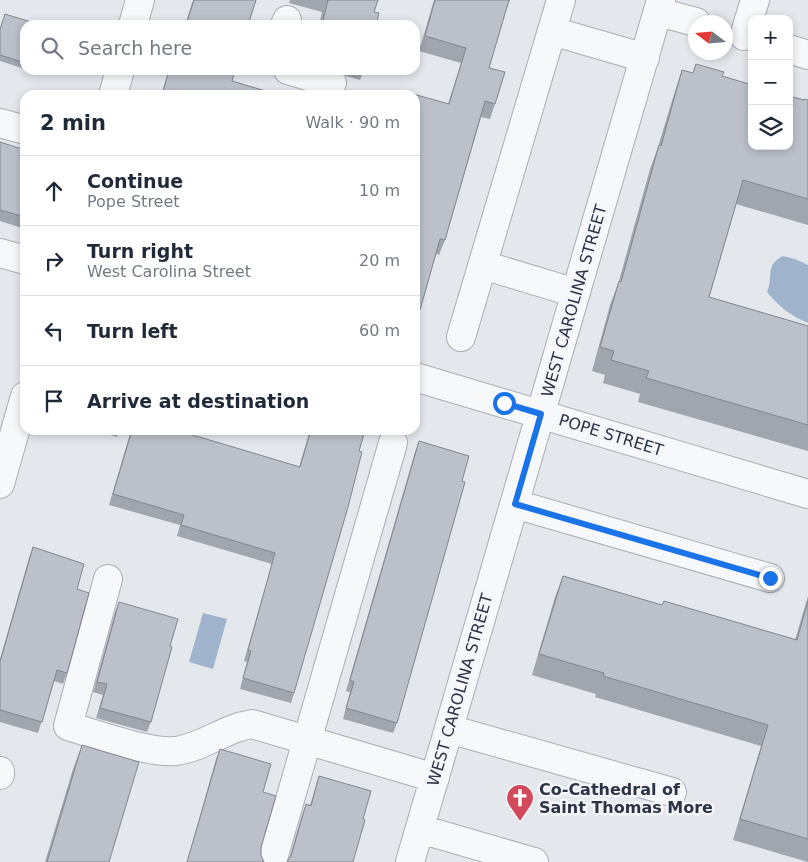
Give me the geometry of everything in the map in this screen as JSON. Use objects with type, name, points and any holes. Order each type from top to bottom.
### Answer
[{"type":"street","points":[[134,20],[140,0]]},
{"type":"street","points":[[462,337],[561,0]]},
{"type":"street","points":[[740,35],[755,0]]},
{"type":"street","points":[[660,6],[688,18]]},
{"type":"street","name":"WEST CAROLINA STREET","points":[[410,862],[660,6]]},
{"type":"street","points":[[552,31],[645,58]]},
{"type":"street","points":[[793,50],[808,55]]},
{"type":"street","points":[[114,90],[118,75]]},
{"type":"street","points":[[305,75],[332,83]]},
{"type":"street","points":[[0,124],[20,129]]},
{"type":"street","points":[[0,253],[20,259]]},
{"type":"street","points":[[483,265],[576,294]]},
{"type":"street","name":"POPE STREET","points":[[420,378],[808,494]]},
{"type":"street","points":[[0,484],[20,414]]},
{"type":"street","points":[[272,862],[393,443]]},
{"type":"street","points":[[515,504],[770,578]]},
{"type":"street","points":[[108,579],[68,726],[145,748],[175,751],[210,741],[238,726],[252,724],[435,778]]},
{"type":"street","points":[[449,729],[672,792]]},
{"type":"street","points":[[420,829],[534,862]]},
{"type":"water","points":[[783,256],[808,265],[808,323],[785,310],[767,292],[771,267],[773,263]]},
{"type":"water","points":[[203,613],[227,619],[213,669],[189,662]]},
{"type":"building","points":[[194,0],[256,0],[250,20],[188,20]]},
{"type":"building","points":[[328,0],[378,0],[374,12],[379,13],[377,20],[323,20]]},
{"type":"building","points":[[435,0],[509,0],[489,68],[505,72],[495,104],[485,101],[445,240],[440,239],[420,310],[420,96],[449,104],[466,48],[425,36]]},
{"type":"building","points":[[5,14],[25,20],[20,20],[20,61],[0,55],[0,29]]},
{"type":"building","points":[[696,64],[724,72],[722,76],[748,84],[748,150],[793,150],[793,97],[808,100],[808,199],[743,180],[709,297],[808,326],[808,425],[646,378],[649,371],[611,360],[614,351],[600,347],[619,281],[621,282],[682,70],[693,73]]},
{"type":"building","points":[[168,75],[234,75],[232,81],[262,90],[163,90]]},
{"type":"building","points":[[0,142],[20,148],[20,216],[0,210]]},
{"type":"building","points":[[131,435],[193,435],[300,467],[310,435],[364,435],[359,451],[362,452],[348,507],[294,693],[243,678],[251,651],[248,650],[275,553],[181,525],[184,515],[113,494]]},
{"type":"building","points":[[419,441],[469,456],[462,481],[465,482],[397,723],[346,708],[354,682],[350,680]]},
{"type":"building","points":[[33,547],[84,564],[77,589],[89,593],[67,673],[57,670],[42,722],[0,710],[0,662]]},
{"type":"building","points":[[563,576],[662,605],[664,601],[797,640],[808,601],[808,839],[740,819],[768,725],[603,676],[604,673],[539,654]]},
{"type":"building","points":[[119,602],[178,619],[151,722],[100,708],[107,684],[97,682]]},
{"type":"building","points":[[82,745],[139,762],[109,862],[47,862]]},
{"type":"building","points":[[220,749],[271,764],[263,792],[276,796],[261,847],[261,855],[264,862],[187,862]]},
{"type":"building","points":[[319,776],[371,791],[353,862],[287,862],[291,856],[306,804],[311,806]]},
{"type":"place","name":"Co-Cathedral of Saint Thomas More","points":[[520,822]]},
{"type":"route","points":[[504,403],[541,414],[515,504],[770,578]]}]
